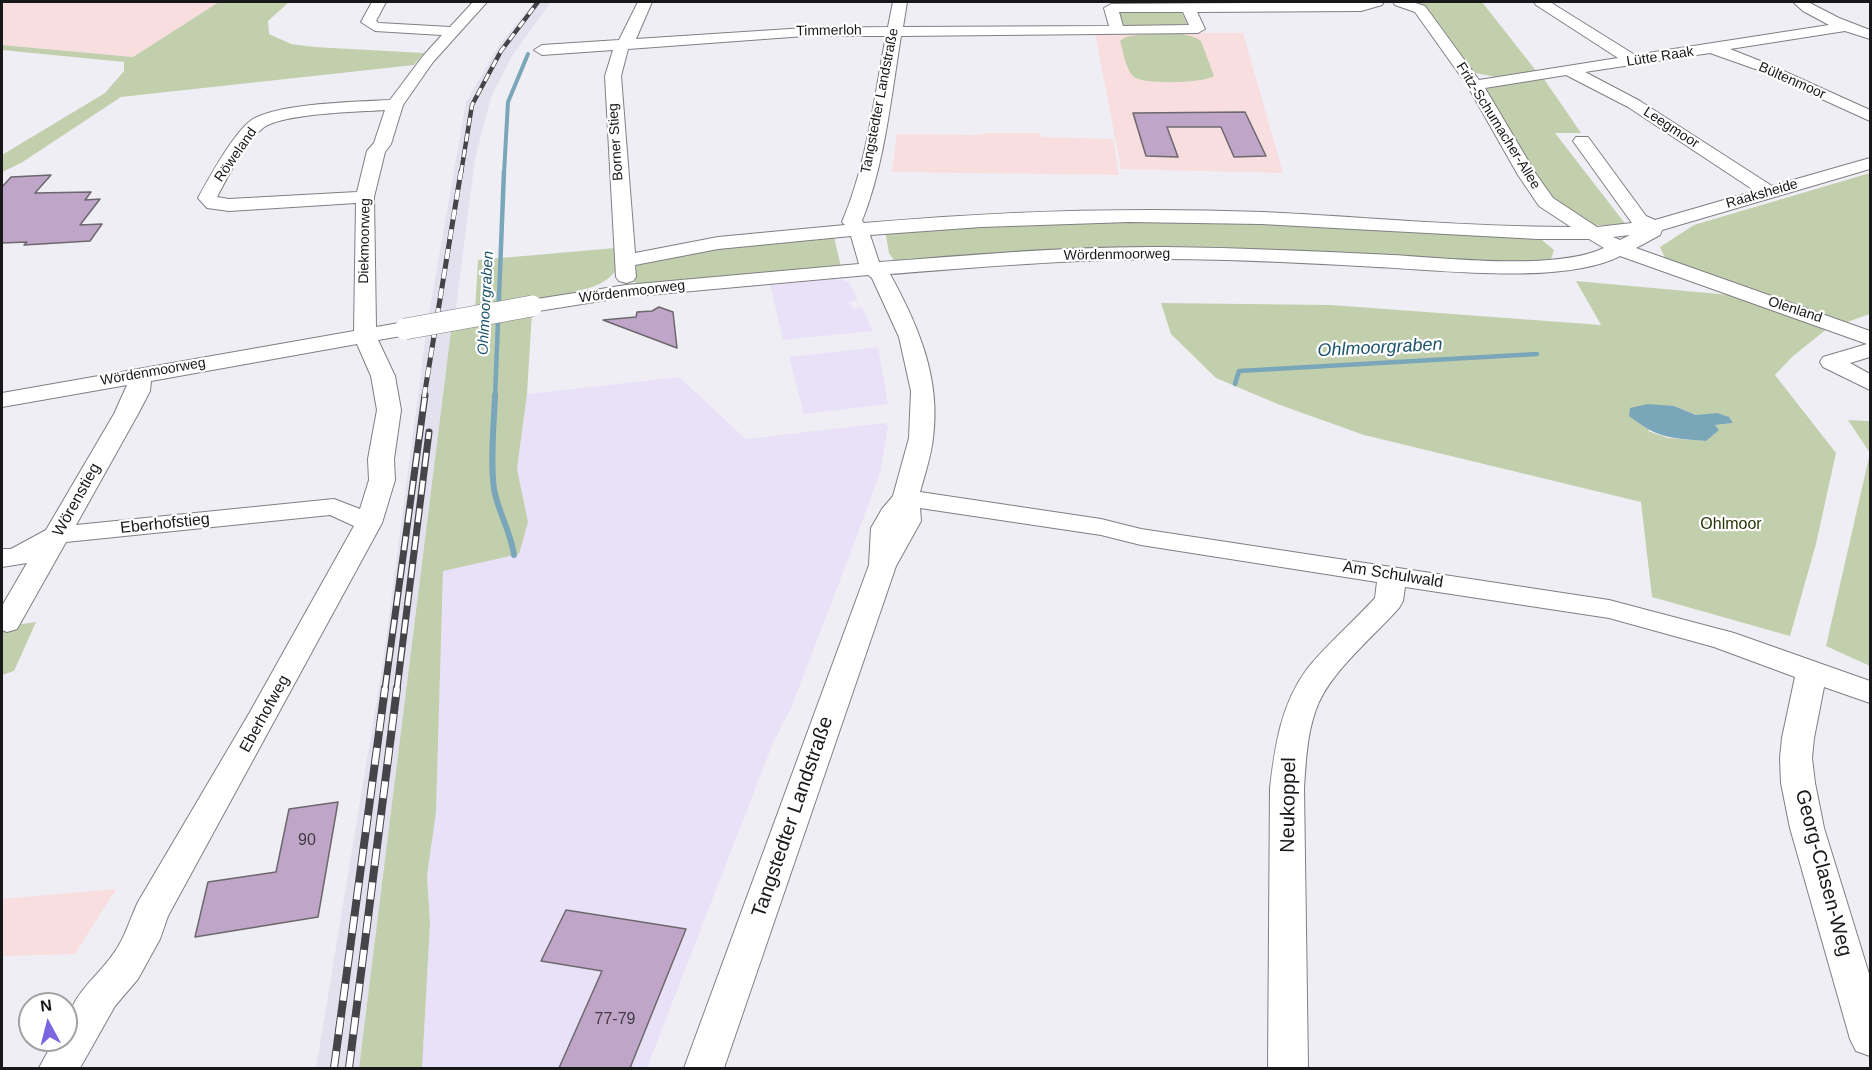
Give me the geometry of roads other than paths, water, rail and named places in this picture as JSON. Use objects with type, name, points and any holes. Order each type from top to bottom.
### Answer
[{"type":"street","points":[[379,2],[368,22],[375,27],[451,32]]},
{"type":"street","name":"Diekmoorweg","points":[[364,336],[365,197],[376,151],[382,144],[395,105],[451,32],[480,2]]},
{"type":"street","name":"Borner Stieg","points":[[626,291],[626,261],[612,76],[621,47],[645,2]]},
{"type":"street","name":"Tangstedter Landstraße","points":[[704,1068],[882,566],[908,520],[906,498],[921,438],[923,392],[915,352],[895,308],[878,296],[867,276],[870,267],[859,230],[867,222],[861,200],[900,2]]},
{"type":"street","points":[[1117,30],[1111,8],[1360,7],[1377,2]]},
{"type":"street","name":"Fritz-Schumacher-Allee","points":[[1400,2],[1420,9],[1475,85],[1527,175],[1546,202],[1591,241]]},
{"type":"street","points":[[1541,2],[1633,61]]},
{"type":"street","points":[[1800,2],[1844,27],[1870,35]]},
{"type":"street","name":"Timmerloh","points":[[542,50],[769,33],[894,30],[1198,29],[1188,6]]},
{"type":"street","name":"Lütte Raak","points":[[1475,85],[1844,27]]},
{"type":"street","name":"Bültenmoor","points":[[1713,49],[1763,67],[1870,116]]},
{"type":"street","name":"Leegmoor","points":[[1570,71],[1634,104],[1768,192]]},
{"type":"street","name":"Röweland","points":[[365,197],[229,206],[214,204],[207,198],[244,140],[262,121],[341,109],[395,105]]},
{"type":"street","points":[[1582,141],[1639,220],[1653,226]]},
{"type":"street","name":"Raaksheide","points":[[1591,241],[1653,226],[1870,164]]},
{"type":"street","name":"Fritz-Schumacher-Allee","points":[[1546,202],[1548,212],[1591,241]]},
{"type":"street","name":"Wördenmoorweg","points":[[2,400],[626,291],[870,267],[1051,256],[1161,253],[1271,255],[1505,267],[1580,262],[1591,241],[1260,218],[1130,216],[981,221],[859,230],[718,243],[626,261]]},
{"type":"street","points":[[1260,218],[1271,255]]},
{"type":"street","name":"Raaksheide","points":[[1591,241],[1652,231],[1653,226]]},
{"type":"street","name":"Olenland","points":[[1591,241],[1610,264],[1719,285]]},
{"type":"street","name":"Olenland","points":[[1591,241],[1816,317],[1870,338]]},
{"type":"street","name":"Eberhofweg","points":[[59,1068],[101,994],[131,959],[142,939],[151,913],[264,716],[369,523],[382,480],[381,459],[389,410],[383,376],[364,336]]},
{"type":"street","points":[[1870,350],[1832,362],[1870,383]]},
{"type":"street","name":"Wörenstieg","points":[[8,622],[126,414],[138,391],[140,375]]},
{"type":"street","name":"Eberhofstieg","points":[[2,558],[17,557],[58,535],[334,507],[382,480]]},
{"type":"street","name":"Am Schulwald","points":[[906,498],[1101,527],[1141,537],[1609,609],[1691,630],[1812,670],[1870,692]]},
{"type":"street","points":[[334,507],[369,523]]},
{"type":"street","name":"Neukoppel","points":[[1288,1068],[1287,788],[1291,746],[1303,704],[1318,677],[1389,601],[1392,575]]},
{"type":"street","name":"Georg-Clasen-Weg","points":[[1812,670],[1798,738],[1796,758],[1798,783],[1808,828],[1870,1039]]},
{"type":"water","points":[[1648,404],[1674,406],[1696,415],[1717,413],[1729,417],[1733,423],[1715,425],[1719,430],[1706,441],[1665,436],[1629,416],[1630,408]]},
{"type":"waterway","name":"Ohlmoorgraben","points":[[504,173],[508,102],[528,54]]},
{"type":"waterway","name":"Ohlmoorgraben","points":[[495,397],[504,171]]},
{"type":"waterway","name":"Ohlmoorgraben","points":[[1235,384],[1239,371],[1537,354]]},
{"type":"waterway","name":"Ohlmoorgraben","points":[[495,395],[492,454],[494,489],[514,555]]},
{"type":"railway","points":[[461,173],[472,105],[501,51],[538,2]]},
{"type":"railway","points":[[424,397],[461,171]]},
{"type":"railway","points":[[385,689],[425,395]]},
{"type":"railway","points":[[397,689],[429,432]]},
{"type":"railway","points":[[334,1068],[385,688]]},
{"type":"railway","points":[[349,1068],[397,688]]},
{"type":"park label","name":"Ohlmoor","points":[[1731,525]]}]
